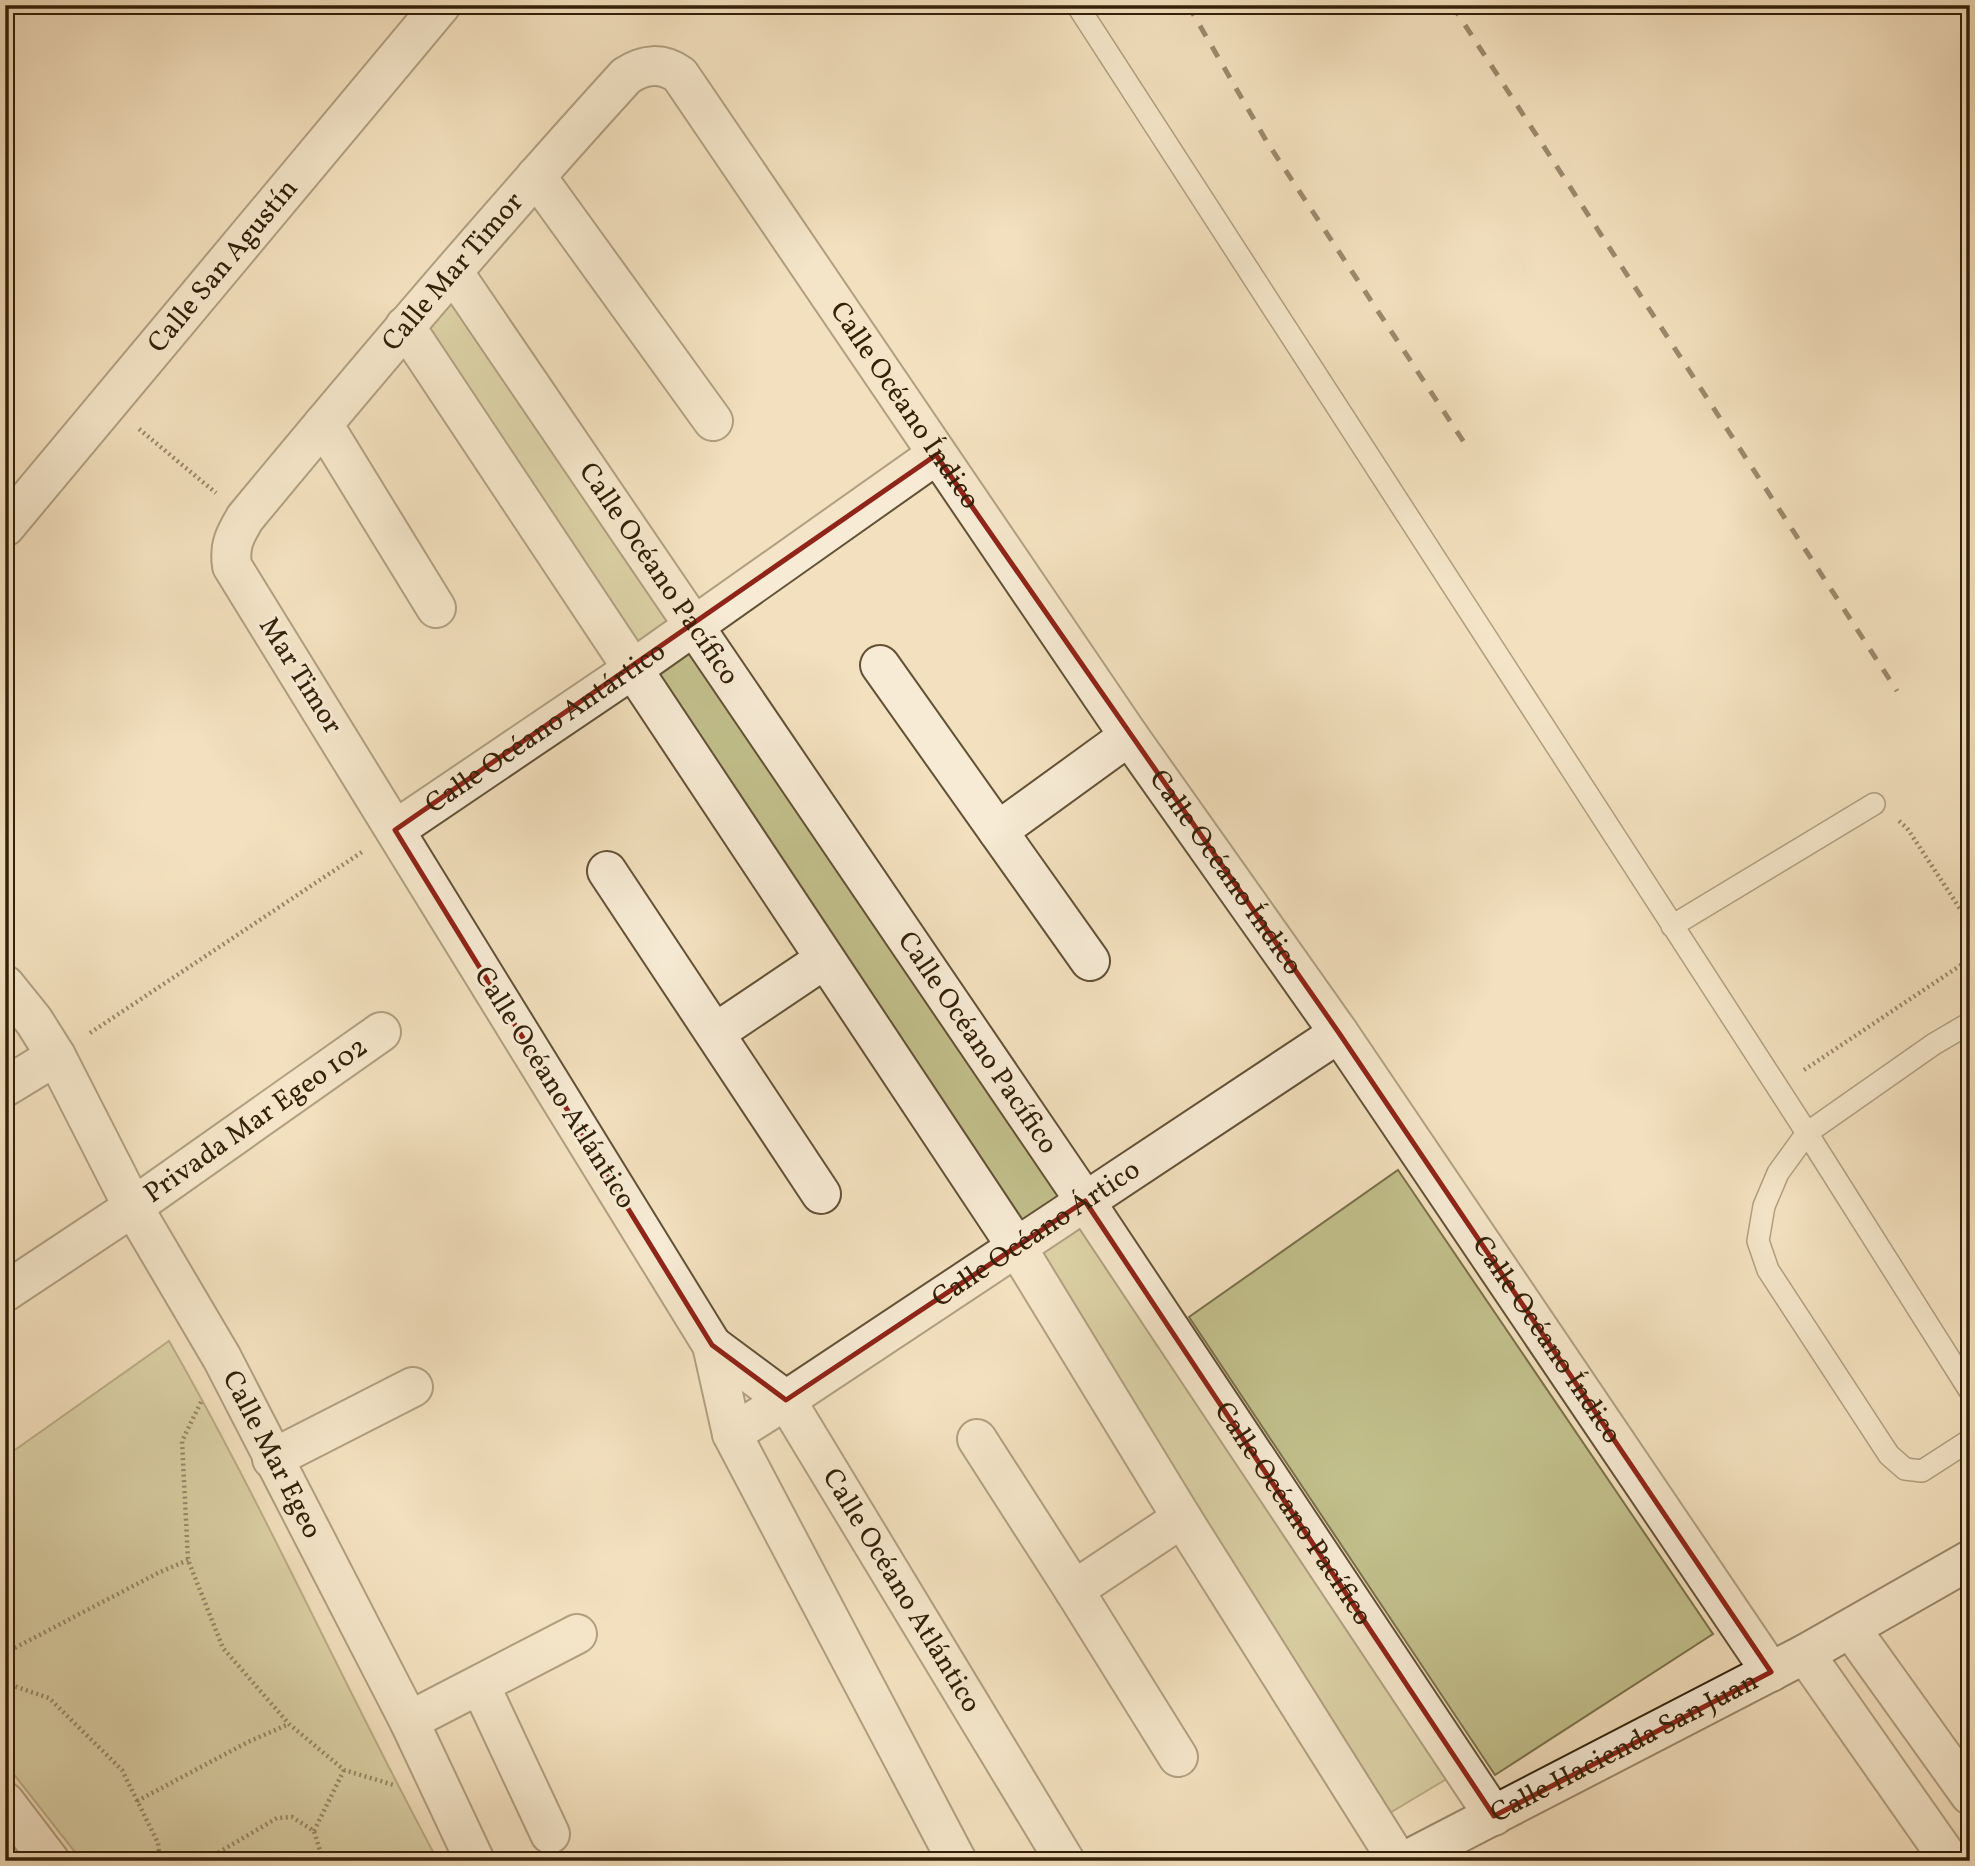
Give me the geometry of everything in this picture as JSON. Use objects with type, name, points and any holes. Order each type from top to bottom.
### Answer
[{"type":"street","name":"Calle San Agustín","points":[[5,527],[441,5]]},
{"type":"street","name":"Calle Mar Timor","points":[[245,518],[405,326],[626,76],[639,67],[656,65],[669,67],[680,75]]},
{"type":"street","name":"Calle Océano Índico","points":[[680,75],[1129,736],[1339,1034],[1771,1672]]},
{"type":"street","points":[[536,176],[713,421]]},
{"type":"street","name":"Calle Océano Pacífico","points":[[454,273],[1085,1200],[1494,1816]]},
{"type":"street","points":[[405,326],[1016,1246],[1182,1518],[1398,1861]]},
{"type":"street","points":[[323,424],[436,608]]},
{"type":"street","name":"Calle Océano Antártico","points":[[395,830],[633,669],[936,455]]},
{"type":"street","name":"Mar Timor","points":[[245,518],[229,552],[232,566],[395,830]]},
{"type":"street","points":[[880,665],[1090,961]]},
{"type":"street","points":[[998,831],[1129,736]]},
{"type":"street","name":"Calle Océano Atlántico","points":[[395,830],[712,1345],[732,1434],[957,1861]]},
{"type":"street","points":[[607,871],[821,1194]]},
{"type":"street","points":[[715,1033],[825,959]]},
{"type":"street","name":"Calle Mar Egeo","points":[[5,985],[34,1021],[56,1056],[133,1207],[222,1358],[409,1721],[475,1861]]},
{"type":"street","name":"Privada Mar Egeo 102","points":[[5,1292],[133,1207],[381,1032]]},
{"type":"street","name":"Calle Océano Ártico","points":[[732,1434],[1339,1034]]},
{"type":"street","points":[[5,1087],[56,1056]]},
{"type":"street","name":"Calle Océano Atlántico","points":[[712,1345],[786,1400],[1065,1861]]},
{"type":"street","points":[[272,1459],[413,1387]]},
{"type":"street","points":[[977,1439],[1178,1757]]},
{"type":"street","points":[[1074,1590],[1182,1518]]},
{"type":"street","name":"Calle Hacienda San Juan","points":[[1405,1861],[1805,1654],[1970,1560]]},
{"type":"street","points":[[1851,1629],[1970,1795]]},
{"type":"street","points":[[409,1721],[577,1634]]},
{"type":"street","points":[[1805,1654],[1950,1861]]},
{"type":"street","points":[[480,1685],[550,1834]]},
{"type":"street","points":[[5,1802],[50,1861]]},
{"type":"lane","points":[[1077,5],[1807,1133],[1970,1391]]},
{"type":"lane","points":[[1672,926],[1874,804]]},
{"type":"lane","points":[[1970,1023],[1934,1044],[1807,1133],[1778,1173],[1764,1206],[1758,1241],[1768,1270],[1889,1455],[1905,1469],[1922,1471],[1970,1440]]},
{"type":"path","points":[[109,403],[245,518]]},
{"type":"path","points":[[1874,804],[1907,828],[1970,924]]},
{"type":"path","points":[[56,1056],[395,830]]},
{"type":"path","points":[[1777,1088],[1970,959]]},
{"type":"path","points":[[222,1358],[182,1441],[188,1560],[223,1648],[289,1724],[344,1770],[448,1801]]},
{"type":"path","points":[[5,1653],[188,1560]]},
{"type":"path","points":[[5,1683],[49,1698],[122,1770],[158,1843],[160,1861]]},
{"type":"path","points":[[137,1801],[248,1742],[289,1724]]},
{"type":"path","points":[[323,1861],[314,1830],[344,1770]]},
{"type":"path","points":[[204,1861],[277,1818],[292,1817],[314,1830]]},
{"type":"highlighted area","points":[[936,455],[1339,1033],[1771,1672],[1494,1816],[1085,1201],[786,1400],[712,1345],[395,830]]},
{"type":"shaded area","points":[[448,299],[1082,1210],[1450,1777],[1388,1814],[422,326]]},
{"type":"shaded area","points":[[1398,1170],[1713,1634],[1495,1775],[1189,1317]]},
{"type":"shaded area","points":[[169,1341],[239,1469],[438,1861],[82,1861],[5,1763],[5,1457]]},
{"type":"railway","points":[[1188,5],[1267,142],[1469,450]]},
{"type":"railway","points":[[1452,5],[1897,691]]}]
